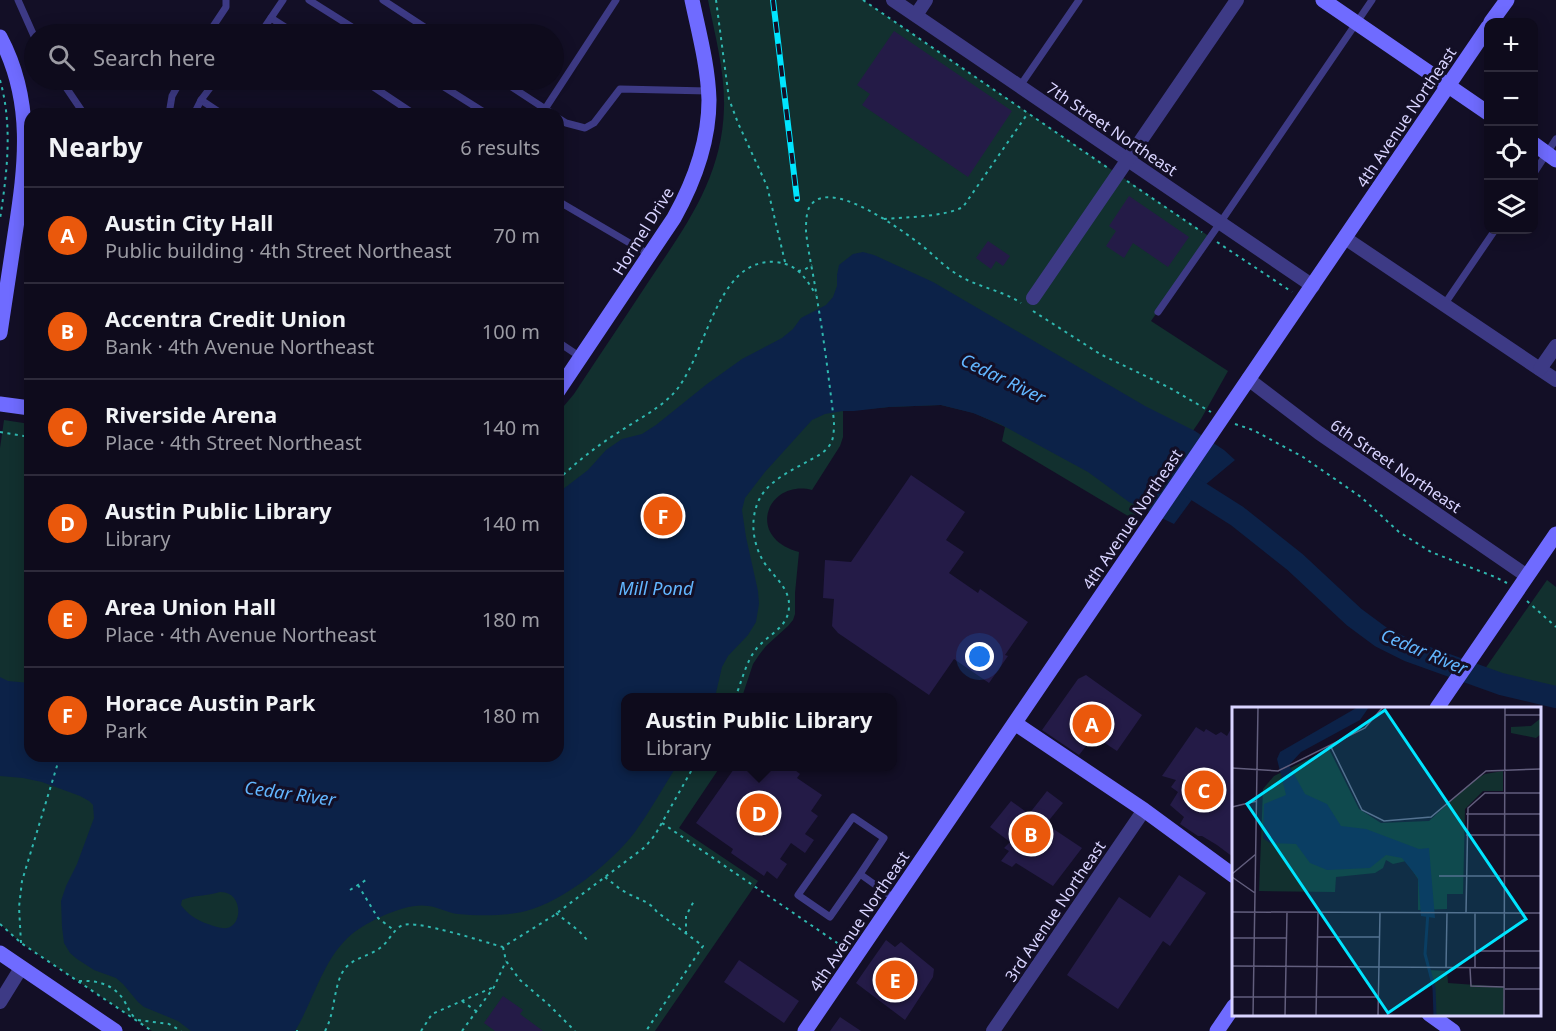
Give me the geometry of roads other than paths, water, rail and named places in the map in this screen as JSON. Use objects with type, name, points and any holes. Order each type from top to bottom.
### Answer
[{"type":"street","name":"Hormel Drive","points":[[564,384],[674,218],[695,175],[706,135],[708,91],[706,66],[692,0]]},
{"type":"street","name":"7th Street Northeast","points":[[893,0],[1312,286]]},
{"type":"street","points":[[916,15],[926,0]]},
{"type":"street","points":[[1034,297],[1237,0]]},
{"type":"street","points":[[1323,0],[1484,110]]},
{"type":"street","points":[[1494,18],[1507,0]]},
{"type":"street","name":"4th Avenue Northeast","points":[[806,1031],[1484,33]]},
{"type":"street","points":[[0,36],[19,86],[24,124]]},
{"type":"street","points":[[1538,148],[1551,157]]},
{"type":"street","points":[[0,333],[24,166]]},
{"type":"street","points":[[1345,238],[1556,380]]},
{"type":"street","points":[[1540,369],[1556,346]]},
{"type":"street","name":"6th Street Northeast","points":[[1248,379],[1319,433],[1527,576]]},
{"type":"street","points":[[0,404],[24,407]]},
{"type":"street","points":[[1438,707],[1556,534]]},
{"type":"street","points":[[1016,724],[1144,810],[1232,875]]},
{"type":"street","name":"3rd Avenue Northeast","points":[[993,1031],[1144,810]]},
{"type":"street","points":[[0,954],[116,1031]]},
{"type":"street","points":[[0,1002],[21,968]]},
{"type":"street","points":[[1217,1031],[1232,1008]]},
{"type":"street","points":[[1431,1016],[1446,1029]]},
{"type":"lane","points":[[18,0],[29,24]]},
{"type":"lane","points":[[214,24],[225,7],[226,0]]},
{"type":"lane","points":[[267,24],[283,0]]},
{"type":"lane","points":[[309,0],[347,24]]},
{"type":"lane","points":[[383,0],[420,24]]},
{"type":"lane","points":[[564,80],[616,0]]},
{"type":"lane","points":[[1020,86],[1079,0]]},
{"type":"lane","points":[[1158,312],[1372,0]]},
{"type":"lane","points":[[271,18],[280,24]]},
{"type":"lane","points":[[564,122],[585,128],[594,123],[620,89],[708,91]]},
{"type":"lane","points":[[68,90],[80,108]]},
{"type":"lane","points":[[170,108],[175,90]]},
{"type":"lane","points":[[197,108],[208,90]]},
{"type":"lane","points":[[378,90],[405,108]]},
{"type":"lane","points":[[449,90],[477,108]]},
{"type":"lane","points":[[516,90],[543,108]]},
{"type":"lane","points":[[546,108],[557,90]]},
{"type":"lane","points":[[201,100],[213,108]]},
{"type":"lane","points":[[1538,169],[1551,157],[1556,139]]},
{"type":"lane","points":[[564,205],[650,255]]},
{"type":"lane","points":[[1444,305],[1492,234]]},
{"type":"lane","points":[[564,346],[582,358]]},
{"type":"lane","points":[[853,817],[884,838],[860,874],[831,917],[798,895],[853,817]]},
{"type":"lane","points":[[860,874],[895,899]]},
{"type":"water","name":"Mill Pond","points":[[863,252],[933,282],[1145,406],[1195,431],[1235,460],[1199,490],[1174,524],[1129,502],[1088,472],[1000,424],[973,413],[941,405],[889,407],[825,414],[812,420],[745,498],[742,510],[759,604],[756,622],[748,635],[728,656],[722,667],[716,693],[621,693],[621,771],[674,771],[625,844],[600,868],[571,890],[541,906],[518,913],[466,915],[419,906],[378,918],[352,934],[342,944],[326,967],[295,1031],[191,1031],[178,1021],[144,1007],[116,978],[94,970],[70,953],[64,943],[61,901],[94,818],[93,805],[80,796],[42,782],[0,776],[0,677],[8,681],[24,682],[24,762],[564,762],[564,488],[588,470],[606,450],[622,439],[642,434],[656,425],[742,359],[782,338],[801,318],[826,305],[833,297],[837,286],[839,265],[853,254]],"holes":[[[220,892],[233,897],[238,908],[238,915],[236,921],[227,928],[200,921],[181,905],[182,900]]]},
{"type":"waterway","name":"Cedar River","points":[[1174,476],[1237,516],[1295,562],[1354,617],[1381,637],[1409,651],[1501,684],[1556,697]]},
{"type":"railway","points":[[773,0],[797,199]]},
{"type":"place","name":"Horace Austin Park","points":[[663,516]]},
{"type":"place","name":"Austin City Hall","points":[[1092,724]]},
{"type":"place","name":"Riverside Arena","points":[[1204,790]]},
{"type":"place","name":"Austin Public Library","points":[[759,813]]},
{"type":"place","name":"Accentra Credit Union","points":[[1031,834]]},
{"type":"place","name":"Area Union Hall","points":[[895,980]]}]
